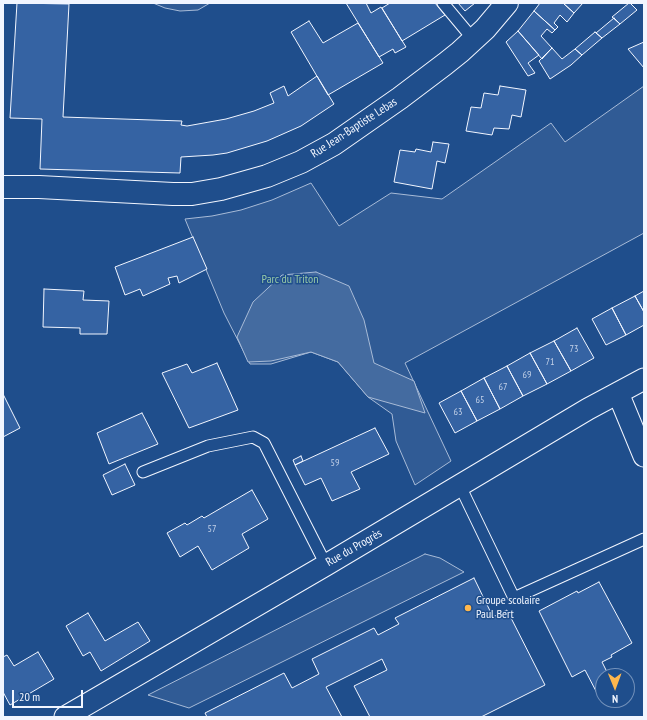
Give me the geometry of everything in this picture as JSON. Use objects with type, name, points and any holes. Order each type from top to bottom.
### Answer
[{"type":"street","name":"Rue Jean-Baptiste Lebas","points":[[3,187],[39,187],[180,194],[207,192],[222,189],[268,176],[301,162],[334,144],[411,90],[474,40],[507,3]]},
{"type":"street","name":"Rue du Progrès","points":[[64,717],[326,565],[588,409],[644,379]]},
{"type":"street","points":[[618,393],[644,456]]},
{"type":"lane","points":[[443,3],[474,40]]},
{"type":"lane","points":[[143,472],[208,446],[253,437],[264,443],[326,565]]},
{"type":"lane","points":[[460,486],[514,598],[644,539]]},
{"type":"shaded area","points":[[153,3],[210,3],[198,10],[180,11],[165,8]]},
{"type":"shaded area","points":[[644,86],[644,233],[405,363],[451,461],[415,485],[396,441],[392,414],[368,397],[338,362],[311,352],[271,364],[250,364],[224,313],[185,219],[212,216],[241,210],[272,200],[311,183],[339,226],[391,193],[442,199],[551,123],[565,142]]},
{"type":"shaded area","points":[[316,272],[349,286],[364,320],[374,363],[414,381],[425,413],[368,397],[338,362],[311,352],[271,361],[248,362],[237,337],[253,302],[282,275]]},
{"type":"shaded area","points":[[425,554],[440,558],[464,572],[189,708],[148,695]]},
{"type":"building","points":[[17,3],[69,4],[63,117],[182,121],[181,125],[187,126],[226,119],[254,111],[274,103],[270,93],[284,86],[288,96],[317,76],[334,104],[301,126],[267,141],[227,153],[181,157],[180,173],[40,169],[42,119],[10,118]]},
{"type":"building","points":[[346,3],[366,3],[371,13],[381,7],[406,47],[395,53],[393,49],[379,57]]},
{"type":"building","points":[[390,3],[435,3],[445,15],[402,41],[382,8]]},
{"type":"building","points":[[458,3],[475,3],[465,11]]},
{"type":"building","points":[[540,3],[563,3],[574,13],[567,22],[560,15],[554,23],[558,27],[555,30],[534,11]]},
{"type":"building","points":[[563,3],[583,3],[574,13]]},
{"type":"building","points":[[629,3],[637,10],[620,24],[612,17]]},
{"type":"building","points":[[534,11],[555,30],[552,33],[547,29],[541,36],[552,48],[542,59],[518,31]]},
{"type":"building","points":[[614,18],[620,24],[602,38],[596,33]]},
{"type":"building","points":[[309,21],[323,43],[358,23],[383,63],[328,95],[291,32]]},
{"type":"building","points":[[518,31],[539,55],[528,63],[535,73],[528,76],[506,42]]},
{"type":"building","points":[[595,32],[602,38],[582,55],[575,49]]},
{"type":"building","points":[[644,42],[644,68],[628,49]]},
{"type":"building","points":[[552,48],[562,59],[575,49],[582,55],[571,65],[550,79],[539,61]]},
{"type":"building","points":[[500,86],[526,90],[521,117],[512,115],[509,129],[494,128],[492,135],[466,131],[471,107],[481,108],[484,93],[498,95]]},
{"type":"building","points":[[433,142],[449,144],[445,163],[437,161],[432,189],[394,182],[400,150],[415,152],[416,149],[431,152]]},
{"type":"building","points":[[193,237],[207,269],[179,283],[177,276],[168,278],[170,284],[143,296],[140,289],[125,295],[115,267]]},
{"type":"building","points":[[44,289],[84,291],[83,300],[109,301],[107,334],[80,334],[80,328],[43,327]]},
{"type":"building","points":[[644,291],[644,312],[635,296]]},
{"type":"building","points":[[635,296],[644,312],[644,325],[626,335],[612,308]]},
{"type":"building","points":[[612,308],[626,335],[606,345],[592,319]]},
{"type":"building","points":[[577,328],[594,358],[571,371],[554,341]]},
{"type":"building","points":[[554,341],[571,371],[547,384],[530,353]]},
{"type":"building","points":[[530,353],[547,384],[523,396],[507,366]]},
{"type":"building","points":[[217,363],[238,410],[189,428],[162,373],[187,364],[192,373]]},
{"type":"building","points":[[507,366],[523,396],[500,409],[484,378]]},
{"type":"building","points":[[484,378],[500,409],[477,421],[461,391]]},
{"type":"building","points":[[461,391],[477,421],[455,433],[439,403]]},
{"type":"building","points":[[3,394],[20,428],[3,437]]},
{"type":"building","points":[[142,413],[158,444],[109,464],[97,433]]},
{"type":"building","points":[[375,428],[389,454],[351,472],[360,489],[332,501],[321,478],[305,485],[295,465]]},
{"type":"building","points":[[301,456],[303,461],[295,465],[293,460]]},
{"type":"building","points":[[125,464],[135,485],[112,495],[103,475]]},
{"type":"building","points":[[252,490],[268,519],[242,534],[249,548],[212,570],[198,546],[180,557],[167,533],[185,523],[187,525],[202,516],[204,518]]},
{"type":"building","points":[[474,578],[493,617],[507,610],[545,685],[481,717],[370,717],[354,686],[387,670],[382,659],[326,687],[342,717],[207,717],[205,713],[284,673],[292,688],[319,674],[312,659],[374,628],[378,635],[399,624],[395,618]]},
{"type":"building","points":[[599,582],[632,643],[602,662],[605,668],[595,668],[595,689],[585,670],[572,677],[539,611],[577,591],[578,593]]},
{"type":"building","points":[[88,613],[105,641],[138,622],[150,641],[101,671],[90,652],[83,656],[66,626]]},
{"type":"building","points":[[38,652],[54,679],[10,705],[3,692],[3,657],[7,655],[14,666]]},
{"type":"place","name":"Groupe scolaire Paul Bert","points":[[468,608]]},
{"type":"park label","name":"Parc du Triton","points":[[290,280]]}]
